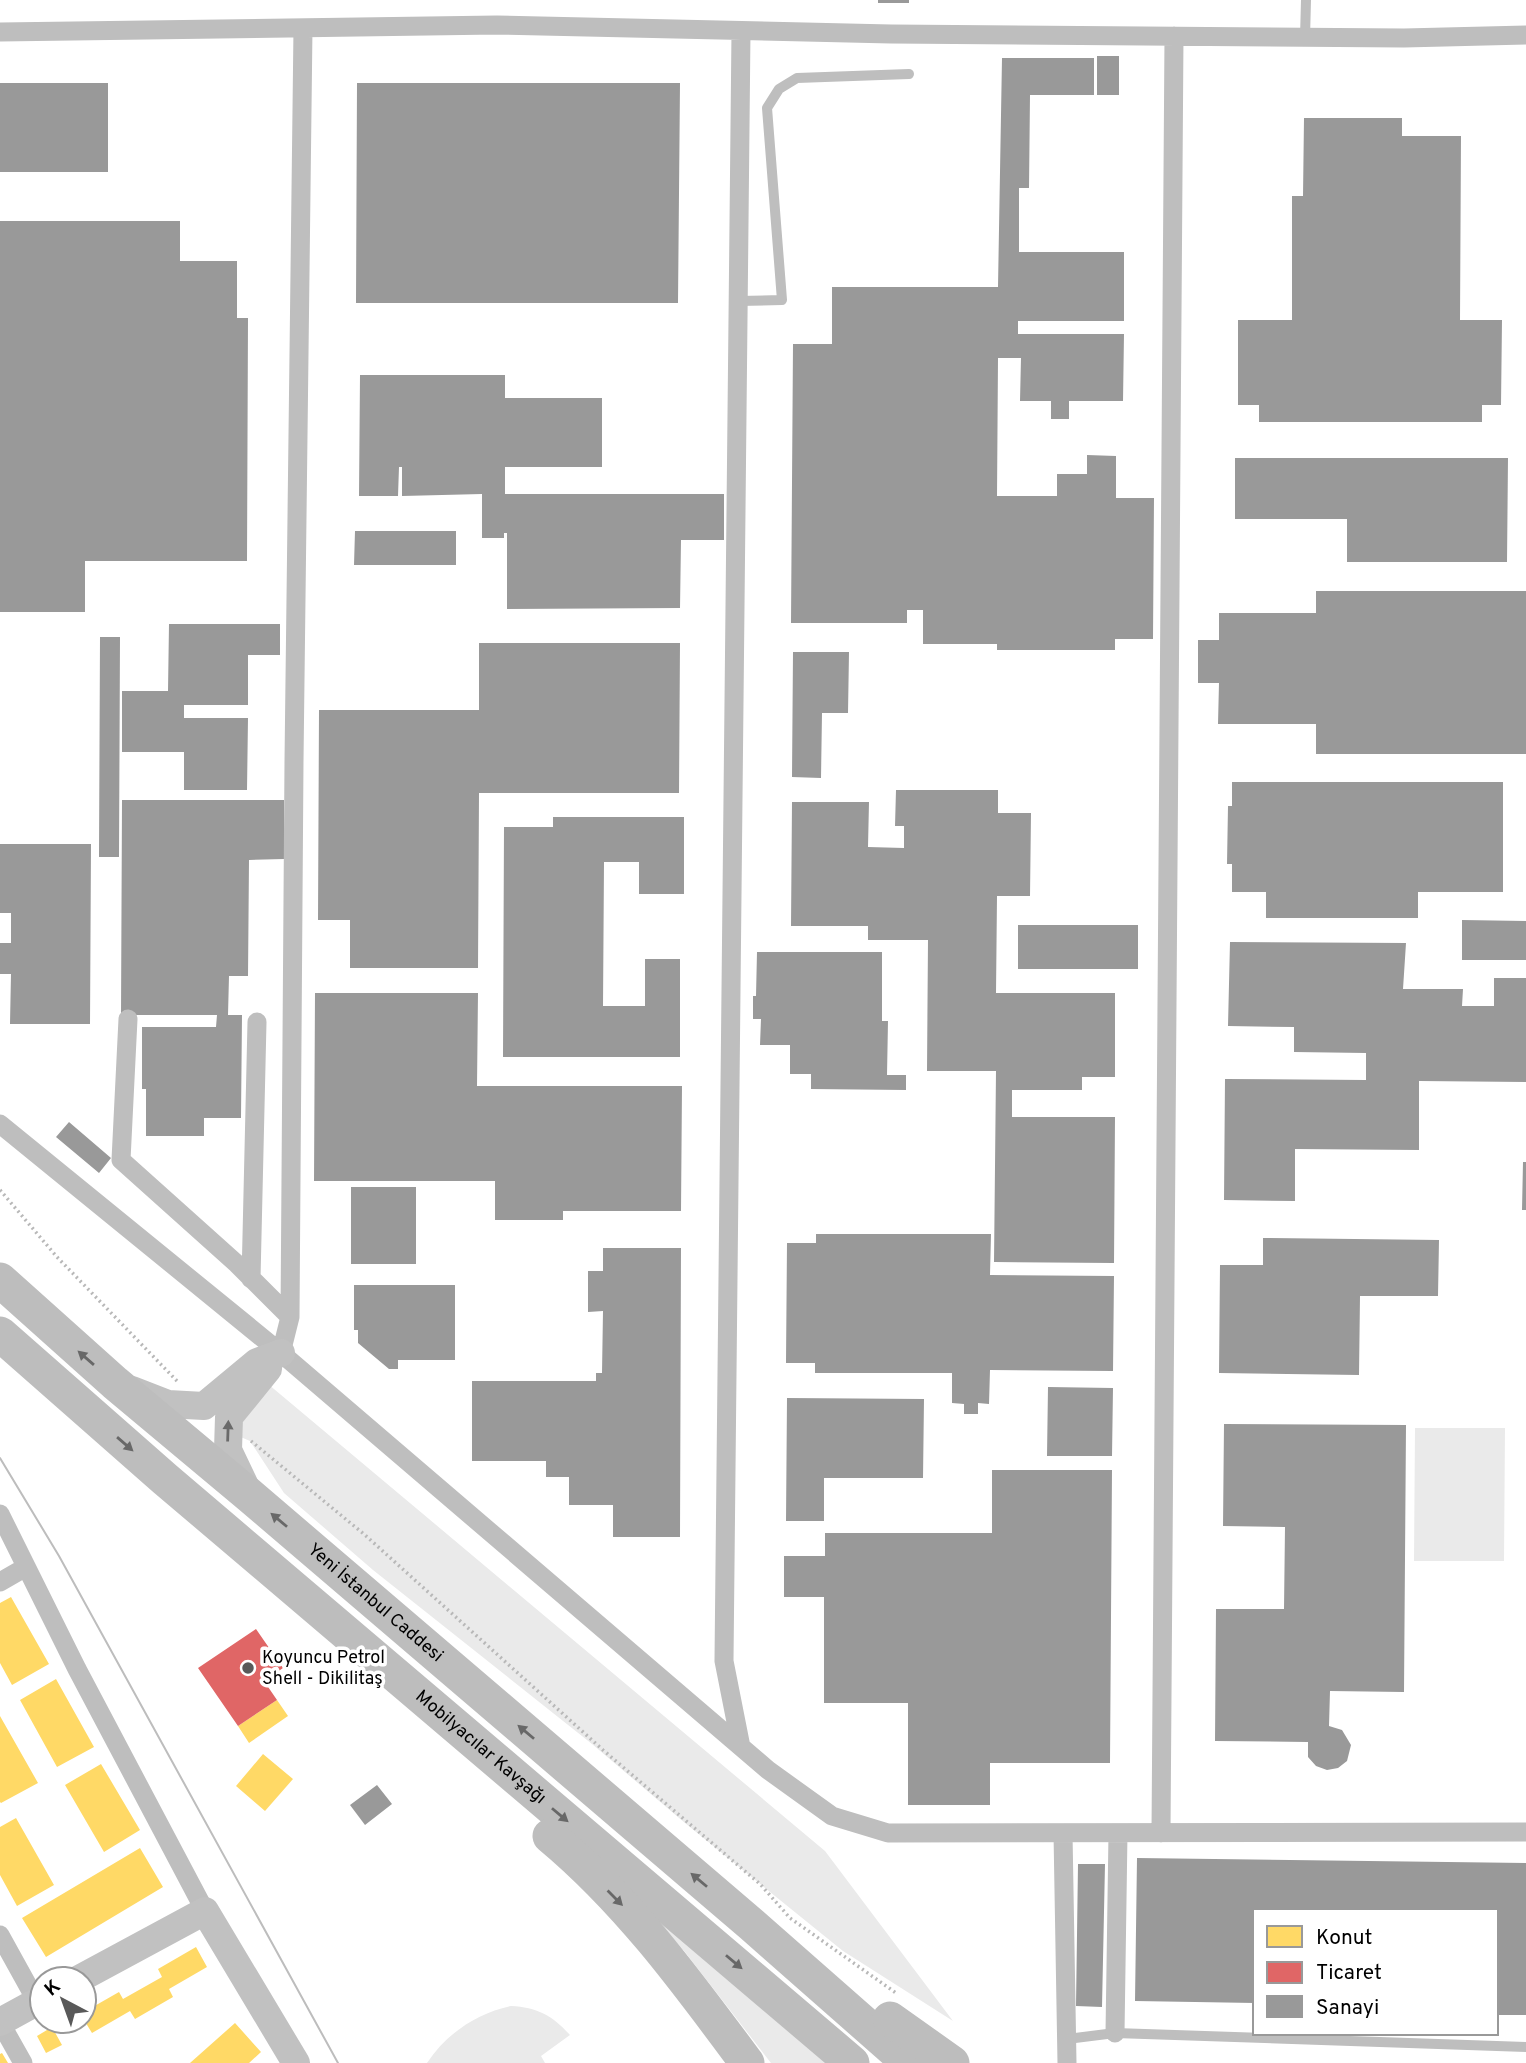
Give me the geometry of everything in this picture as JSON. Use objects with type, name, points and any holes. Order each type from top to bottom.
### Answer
[{"type":"highway","name":"Yeni İstanbul Caddesi","points":[[0,1280],[115,1383],[751,1924]]},
{"type":"highway","points":[[0,1334],[340,1628]]},
{"type":"highway","name":"Mobilyacılar Kavşağı","points":[[340,1628],[423,1730],[572,1855],[625,1908],[682,1975],[747,2063]]},
{"type":"highway","name":"Mobilyacılar Kavşağı","points":[[340,1628],[852,2063]]},
{"type":"highway","points":[[751,1924],[909,2063]]},
{"type":"highway","points":[[751,1924],[802,1953],[926,2047],[952,2063]]},
{"type":"street","points":[[0,32],[497,25],[1174,36],[1526,35]]},
{"type":"street","points":[[249,1495],[228,1450],[229,1417],[281,1353],[290,1317],[303,28]]},
{"type":"street","points":[[741,31],[724,1661],[741,1747]]},
{"type":"street","points":[[1161,1833],[1174,36]]},
{"type":"street","points":[[128,1019],[121,1160],[290,1317]]},
{"type":"street","points":[[251,1279],[257,1022]]},
{"type":"street","points":[[0,1124],[281,1353],[768,1770],[832,1816],[888,1833],[1526,1832]]},
{"type":"street","points":[[115,1383],[168,1404],[204,1406],[257,1363],[281,1353]]},
{"type":"street","points":[[0,1514],[83,1681],[205,1911],[296,2063]]},
{"type":"street","points":[[0,1583],[26,1567]]},
{"type":"street","points":[[1063,1833],[1067,2063]]},
{"type":"street","points":[[1115,2033],[1118,1833]]},
{"type":"street","points":[[98,1969],[205,1911]]},
{"type":"street","points":[[0,1935],[28,1982]]},
{"type":"street","points":[[23,2063],[0,2022],[28,2006]]},
{"type":"lane","points":[[1305,37],[1306,0]]},
{"type":"lane","points":[[739,301],[782,300],[767,108],[779,89],[797,78],[909,75]]},
{"type":"lane","points":[[1067,2039],[1115,2033],[1526,2047]]},
{"type":"path","points":[[0,1190],[57,1257],[204,1406]]},
{"type":"path","points":[[228,1428],[250,1441],[365,1535],[603,1750],[760,1884],[790,1918],[899,1995]]},
{"type":"shaded area","points":[[268,1384],[825,1851],[953,2021],[843,1951],[592,1744],[373,1570],[284,1493],[250,1441],[229,1432]]},
{"type":"shaded area","points":[[1415,1428],[1505,1428],[1504,1561],[1414,1561]]},
{"type":"shaded area","points":[[626,1884],[831,2063],[771,2063],[685,1952]]},
{"type":"shaded area","points":[[511,2006],[529,2008],[544,2014],[570,2035],[541,2056],[545,2063],[427,2063],[443,2043],[463,2026],[498,2009]]},
{"type":"building: Konut","points":[[11,1597],[49,1664],[12,1685],[0,1663],[0,1603]]},
{"type":"building: Konut","points":[[56,1679],[94,1747],[57,1767],[20,1700]]},
{"type":"building: Konut","points":[[277,1700],[288,1716],[249,1743],[238,1726]]},
{"type":"building: Konut","points":[[0,1716],[38,1783],[1,1803],[0,1802]]},
{"type":"building: Konut","points":[[263,1754],[293,1779],[265,1811],[236,1786]]},
{"type":"building: Konut","points":[[101,1764],[140,1830],[104,1852],[65,1785]]},
{"type":"building: Konut","points":[[16,1818],[54,1885],[17,1906],[0,1875],[0,1827]]},
{"type":"building: Konut","points":[[140,1848],[163,1887],[46,1957],[22,1918]]},
{"type":"building: Konut","points":[[196,1947],[207,1967],[169,1989],[173,1997],[135,2019],[130,2011],[98,2030],[98,2004],[119,1992],[123,1999],[162,1977],[158,1969]]},
{"type":"building: Konut","points":[[235,2023],[261,2052],[249,2063],[190,2063]]},
{"type":"building: Konut","points":[[56,2035],[62,2045],[46,2053],[37,2036]]},
{"type":"building: Konut","points":[[2,2053],[8,2063],[0,2063]]},
{"type":"building: Ticaret","points":[[256,1629],[283,1668],[264,1681],[277,1700],[238,1726],[198,1668]]},
{"type":"building: Sanayi","points":[[878,0],[909,0],[909,3],[878,3]]},
{"type":"building: Sanayi","points":[[1097,56],[1119,56],[1119,95],[1097,95]]},
{"type":"building: Sanayi","points":[[1002,58],[1094,58],[1094,95],[1030,95],[1029,188],[1019,188],[1019,252],[1124,252],[1124,321],[1018,321],[1018,334],[1124,334],[1123,401],[1069,401],[1069,419],[1051,419],[1051,401],[1020,401],[1021,358],[998,358],[997,496],[1057,496],[1057,474],[1087,474],[1087,455],[1116,456],[1116,498],[1154,498],[1153,639],[1115,639],[1115,650],[997,650],[997,644],[923,644],[923,610],[907,610],[907,623],[791,623],[793,344],[832,344],[832,287],[998,287]]},
{"type":"building: Sanayi","points":[[0,83],[108,83],[108,172],[0,172]]},
{"type":"building: Sanayi","points":[[357,83],[680,83],[678,303],[356,303]]},
{"type":"building: Sanayi","points":[[1304,118],[1402,118],[1402,136],[1461,136],[1460,320],[1502,320],[1501,405],[1482,405],[1482,422],[1259,422],[1259,405],[1238,405],[1238,320],[1292,320],[1292,196],[1303,196]]},
{"type":"building: Sanayi","points":[[0,221],[180,221],[180,261],[237,261],[237,318],[248,318],[247,561],[85,561],[85,612],[0,612]]},
{"type":"building: Sanayi","points":[[360,375],[505,375],[505,398],[602,398],[602,467],[505,467],[505,494],[724,494],[724,540],[681,540],[680,608],[507,609],[507,533],[504,533],[504,538],[482,538],[482,494],[402,496],[402,467],[399,467],[398,496],[359,496]]},
{"type":"building: Sanayi","points":[[1235,458],[1508,458],[1507,562],[1347,562],[1347,519],[1235,519]]},
{"type":"building: Sanayi","points":[[355,531],[456,531],[456,565],[354,565]]},
{"type":"building: Sanayi","points":[[1316,591],[1526,591],[1526,754],[1316,754],[1316,724],[1218,724],[1219,683],[1198,683],[1198,640],[1219,640],[1219,613],[1316,613]]},
{"type":"building: Sanayi","points":[[169,624],[280,624],[280,655],[248,655],[248,705],[184,705],[184,718],[248,718],[247,790],[184,790],[184,752],[122,752],[122,691],[168,691]]},
{"type":"building: Sanayi","points":[[100,637],[120,637],[119,857],[99,857]]},
{"type":"building: Sanayi","points":[[479,643],[680,643],[679,793],[479,793],[478,968],[350,968],[350,920],[318,920],[319,710],[479,710]]},
{"type":"building: Sanayi","points":[[793,652],[849,652],[848,713],[822,713],[821,778],[792,777]]},
{"type":"building: Sanayi","points":[[1232,782],[1503,782],[1503,892],[1418,892],[1418,918],[1266,918],[1266,892],[1232,892],[1232,864],[1227,864],[1228,806],[1232,806]]},
{"type":"building: Sanayi","points":[[896,790],[998,790],[998,813],[1031,813],[1030,896],[997,896],[996,993],[1115,993],[1115,1077],[1082,1077],[1082,1090],[1012,1090],[1012,1117],[1115,1117],[1114,1263],[994,1262],[996,1071],[927,1071],[928,940],[868,940],[868,926],[791,926],[792,802],[869,802],[868,847],[904,848],[904,826],[895,826]]},
{"type":"building: Sanayi","points":[[122,800],[284,800],[284,859],[249,860],[248,976],[229,976],[228,1015],[242,1015],[241,1118],[204,1118],[204,1136],[146,1136],[146,1089],[142,1089],[142,1027],[216,1027],[217,1015],[121,1015]]},
{"type":"building: Sanayi","points":[[553,817],[684,817],[684,894],[639,894],[639,862],[604,862],[603,1006],[645,1006],[645,959],[680,959],[680,1057],[503,1057],[504,827],[553,827]]},
{"type":"building: Sanayi","points":[[0,844],[91,844],[90,1024],[10,1024],[11,974],[0,974],[0,943],[11,943],[11,913],[0,913]]},
{"type":"building: Sanayi","points":[[1462,920],[1526,921],[1526,960],[1462,960]]},
{"type":"building: Sanayi","points":[[1018,925],[1138,925],[1138,969],[1018,969]]},
{"type":"building: Sanayi","points":[[1230,942],[1406,943],[1403,989],[1463,989],[1462,1006],[1494,1006],[1494,978],[1526,978],[1526,1082],[1419,1081],[1419,1150],[1295,1149],[1295,1201],[1224,1200],[1225,1079],[1366,1080],[1366,1053],[1294,1052],[1294,1027],[1228,1026]]},
{"type":"building: Sanayi","points":[[757,952],[882,952],[882,1021],[888,1021],[887,1075],[906,1075],[906,1090],[811,1089],[811,1074],[790,1074],[790,1045],[760,1045],[761,1019],[753,1019]]},
{"type":"building: Sanayi","points":[[315,993],[478,993],[477,1086],[682,1086],[681,1211],[563,1211],[563,1220],[495,1220],[495,1181],[314,1181]]},
{"type":"building: Sanayi","points":[[69,1122],[111,1158],[99,1173],[56,1137]]},
{"type":"building: Sanayi","points":[[1523,1162],[1526,1162],[1526,1210],[1522,1210]]},
{"type":"building: Sanayi","points":[[351,1187],[416,1187],[416,1264],[351,1264]]},
{"type":"building: Sanayi","points":[[816,1234],[991,1234],[990,1275],[1114,1276],[1113,1371],[990,1370],[989,1404],[978,1403],[978,1414],[964,1414],[964,1404],[952,1403],[952,1373],[815,1373],[815,1363],[786,1363],[787,1243],[816,1243]]},
{"type":"building: Sanayi","points":[[1263,1238],[1439,1240],[1438,1296],[1360,1296],[1359,1375],[1219,1373],[1220,1265],[1263,1265]]},
{"type":"building: Sanayi","points":[[603,1248],[681,1248],[680,1537],[613,1537],[613,1505],[569,1505],[569,1477],[546,1477],[546,1461],[472,1461],[472,1381],[596,1381],[596,1373],[602,1373],[603,1311],[588,1312],[588,1271],[603,1271]]},
{"type":"building: Sanayi","points":[[354,1285],[455,1285],[455,1360],[398,1360],[398,1369],[389,1369],[358,1343],[358,1330],[354,1330]]},
{"type":"building: Sanayi","points":[[1048,1387],[1113,1388],[1112,1456],[1047,1456]]},
{"type":"building: Sanayi","points":[[787,1398],[924,1399],[923,1478],[824,1478],[824,1521],[786,1521]]},
{"type":"building: Sanayi","points":[[1224,1424],[1406,1425],[1404,1692],[1330,1691],[1329,1726],[1342,1730],[1351,1745],[1347,1761],[1338,1768],[1327,1770],[1316,1766],[1308,1757],[1308,1742],[1215,1741],[1216,1609],[1284,1609],[1285,1527],[1223,1526]]},
{"type":"building: Sanayi","points":[[992,1470],[1112,1470],[1110,1763],[990,1763],[990,1805],[908,1805],[908,1703],[824,1703],[824,1597],[784,1597],[784,1556],[825,1556],[825,1533],[992,1533]]},
{"type":"building: Sanayi","points":[[377,1785],[392,1804],[365,1825],[350,1805]]},
{"type":"building: Sanayi","points":[[1137,1858],[1526,1863],[1526,2015],[1498,2015],[1498,1909],[1253,1909],[1253,2003],[1135,2001]]},
{"type":"building: Sanayi","points":[[1078,1864],[1105,1864],[1102,2007],[1076,2006]]},
{"type":"tram line","points":[[0,1458],[59,1556],[338,2063]]},
{"type":"place","name":"Koyuncu Petrol Shell - Dikilitaş","points":[[248,1668]]}]
